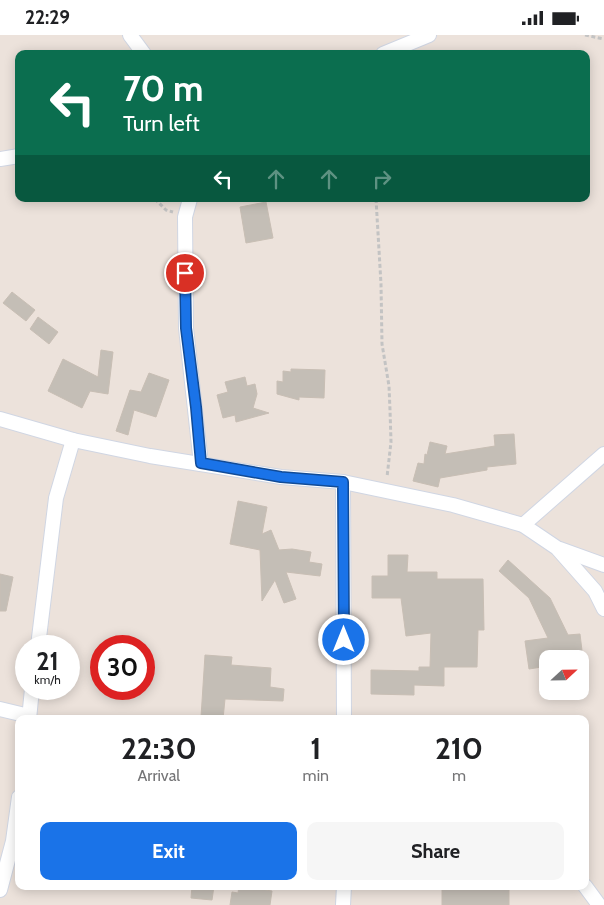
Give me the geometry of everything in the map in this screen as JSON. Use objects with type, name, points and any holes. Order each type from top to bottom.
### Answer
[{"type":"street","points":[[130,35],[141,50]]},
{"type":"street","points":[[393,50],[429,35]]},
{"type":"street","points":[[0,159],[15,157]]},
{"type":"street","points":[[189,202],[185,217],[186,328],[201,463]]},
{"type":"street","points":[[0,419],[73,440],[150,456],[281,477],[343,482],[452,505],[523,525],[557,548],[604,565]]},
{"type":"street","points":[[39,635],[56,498],[73,440]]},
{"type":"street","points":[[523,525],[604,454]]},
{"type":"street","points":[[343,482],[344,715]]},
{"type":"street","points":[[557,548],[595,591],[604,609]]},
{"type":"street","points":[[29,715],[31,700]]},
{"type":"street","points":[[0,709],[22,715]]},
{"type":"street","points":[[0,890],[15,826]]},
{"type":"street","points":[[343,905],[344,890]]},
{"type":"street","points":[[588,890],[599,905]]},
{"type":"path","points":[[585,35],[604,39]]},
{"type":"path","points":[[158,202],[166,210],[185,217]]},
{"type":"path","points":[[376,202],[382,344],[389,386],[390,410],[387,492]]},
{"type":"building","points":[[266,202],[273,238],[246,243],[240,207]]},
{"type":"building","points":[[12,292],[35,310],[26,321],[3,303]]},
{"type":"building","points":[[38,317],[58,332],[49,344],[30,329]]},
{"type":"building","points":[[101,350],[113,352],[108,394],[90,391],[82,408],[48,391],[63,359],[98,377]]},
{"type":"building","points":[[291,369],[325,370],[324,398],[299,397],[299,400],[277,394],[277,381],[283,382],[283,371],[291,372]]},
{"type":"building","points":[[149,373],[169,380],[156,417],[134,410],[128,435],[116,431],[130,390],[141,392]]},
{"type":"building","points":[[245,377],[247,386],[255,384],[257,394],[253,408],[269,413],[236,422],[235,415],[223,418],[217,395],[228,392],[225,382]]},
{"type":"building","points":[[514,434],[516,464],[487,467],[487,470],[440,478],[438,487],[413,481],[418,463],[424,464],[425,454],[427,455],[430,442],[447,446],[445,454],[495,446],[494,435]]},
{"type":"building","points":[[238,501],[267,507],[262,534],[271,530],[279,550],[292,549],[311,552],[309,562],[322,564],[320,576],[286,572],[296,599],[284,603],[275,580],[262,601],[260,550],[230,544]]},
{"type":"building","points":[[388,555],[408,555],[407,572],[437,572],[437,579],[483,579],[484,630],[478,630],[477,667],[444,667],[444,686],[414,685],[414,695],[371,694],[371,670],[419,671],[419,667],[430,667],[431,633],[406,636],[401,598],[372,598],[372,576],[388,576]]},
{"type":"building","points":[[508,560],[550,598],[568,635],[580,634],[582,650],[539,650],[539,667],[529,669],[525,641],[548,638],[529,598],[499,571]]},
{"type":"building","points":[[0,574],[13,577],[6,611],[0,611]]},
{"type":"building","points":[[205,655],[232,657],[231,665],[271,668],[270,687],[284,689],[283,701],[225,699],[223,715],[201,715]]},
{"type":"building","points":[[192,890],[213,890],[212,900],[191,898]]},
{"type":"building","points":[[238,890],[272,891],[270,905],[230,905],[232,892],[238,893]]},
{"type":"building","points":[[442,890],[509,890],[509,905],[442,905]]},
{"type":"route","points":[[185,273],[186,328],[201,463],[281,477],[343,482],[344,640]]}]
